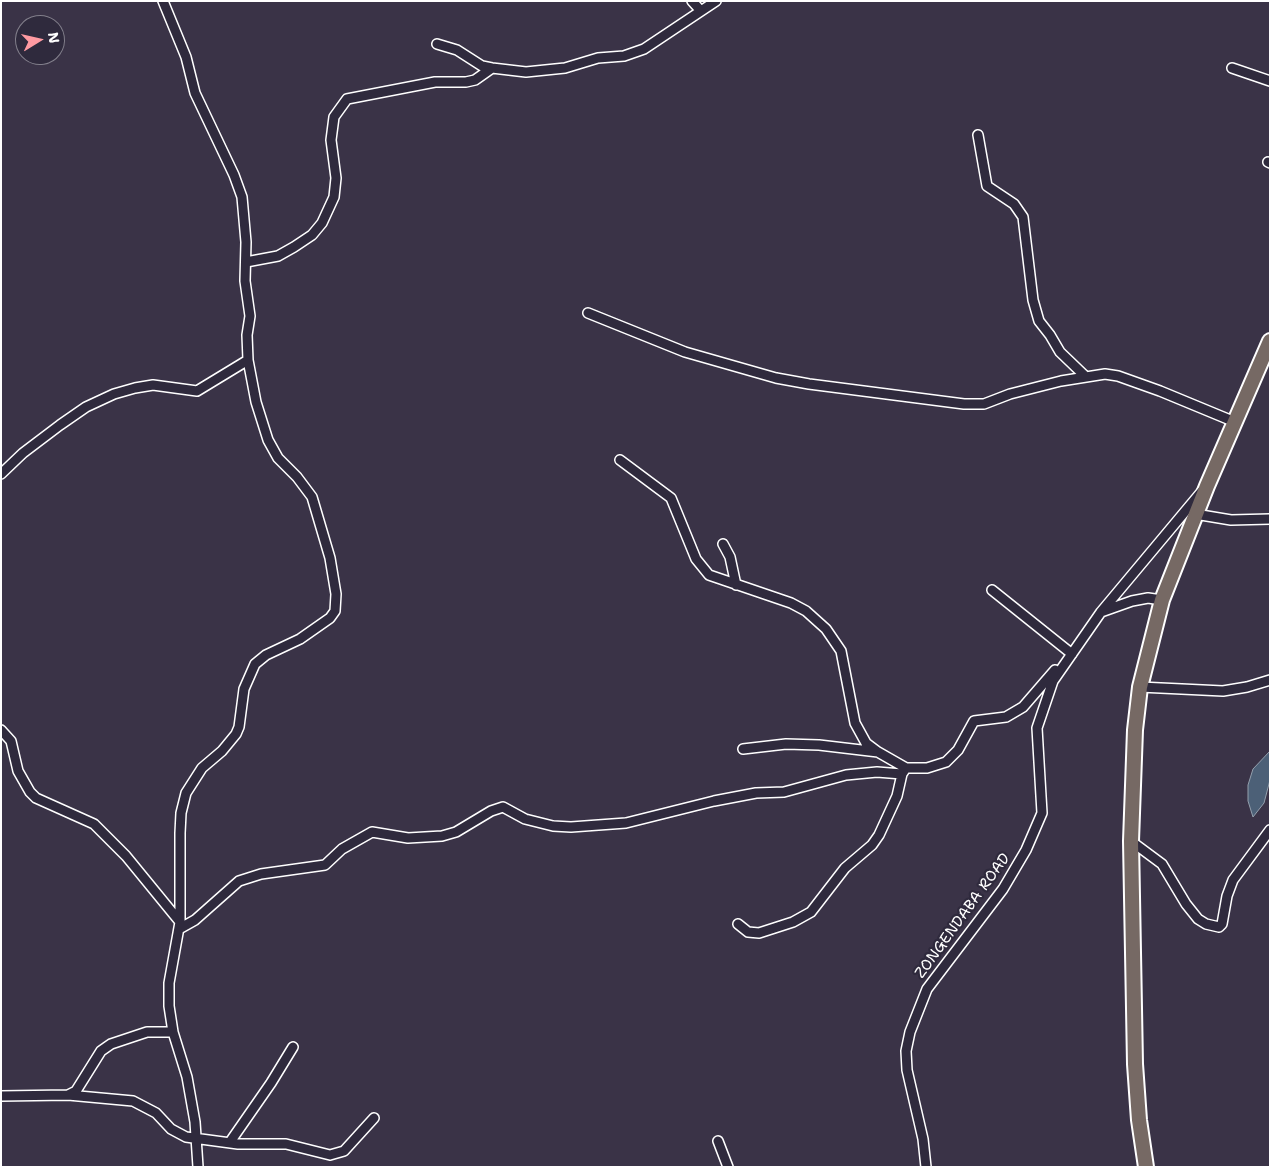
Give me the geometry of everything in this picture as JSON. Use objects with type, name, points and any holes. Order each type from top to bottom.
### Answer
[{"type":"highway","points":[[1146,1167],[1139,1120],[1135,1064],[1131,861],[1135,730],[1140,687],[1162,600],[1195,514],[1270,341]]},
{"type":"street","points":[[163,1],[184,53],[194,93],[238,186],[244,220],[245,281],[250,316],[247,335],[248,360],[256,402],[268,440],[278,458],[297,477],[312,497],[334,578],[334,610],[330,618],[300,639],[266,655],[255,664],[244,689],[239,727],[236,734],[222,751],[202,768],[189,787],[181,813],[180,926],[169,983],[169,1006],[173,1032],[187,1077],[196,1138],[198,1167]]},
{"type":"street","points":[[692,1],[702,11]]},
{"type":"street","points":[[437,44],[457,50],[478,64],[492,68],[538,71],[565,68],[601,58],[624,56],[657,42],[716,1]]},
{"type":"street","points":[[246,262],[278,256],[294,248],[312,235],[322,223],[334,197],[336,178],[331,140],[334,117],[347,99],[435,82],[466,82],[475,80],[492,68]]},
{"type":"street","points":[[1232,68],[1270,81]]},
{"type":"street","points":[[978,135],[987,186],[1014,204],[1023,217],[1033,300],[1039,321],[1054,340],[1056,347],[1085,376]]},
{"type":"street","points":[[588,313],[685,352],[776,378],[809,384],[964,404],[984,404],[1010,394],[1085,376],[1105,374],[1118,376],[1236,422]]},
{"type":"street","points":[[1,474],[23,453],[60,425],[86,407],[114,394],[153,385],[197,391],[248,360]]},
{"type":"street","points":[[620,460],[671,498],[701,568],[709,576],[791,603],[806,611],[826,629],[841,651],[855,723],[866,742],[904,771]]},
{"type":"street","name":"ZONGENDABA ROAD","points":[[926,1167],[923,1139],[907,1070],[906,1051],[910,1032],[927,989],[1003,889],[1026,850],[1042,813],[1036,728],[1053,681],[1101,612],[1207,486]]},
{"type":"street","points":[[1195,514],[1231,520],[1270,519]]},
{"type":"street","points":[[723,544],[730,557],[736,586]]},
{"type":"street","points":[[992,590],[1072,654]]},
{"type":"street","points":[[1101,612],[1132,601],[1148,598],[1162,600]]},
{"type":"street","points":[[180,926],[195,920],[239,881],[261,874],[325,864],[342,849],[372,832],[408,838],[442,836],[456,832],[491,811],[503,807],[525,819],[554,826],[571,827],[626,823],[714,801],[756,793],[795,790],[846,776],[927,768],[946,762],[958,750],[974,721],[1006,717],[1023,707],[1058,667],[1065,663]]},
{"type":"street","points":[[1140,687],[1223,691],[1247,687],[1270,680]]},
{"type":"street","points":[[1,730],[11,741],[18,771],[30,792],[36,798],[94,824],[126,856],[180,926]]},
{"type":"street","points":[[743,749],[797,744],[878,752]]},
{"type":"street","points":[[738,924],[748,932],[758,933],[793,922],[811,912],[845,868],[872,845],[879,835],[897,796],[904,771]]},
{"type":"street","points":[[1131,840],[1150,857],[1162,864],[1186,904],[1198,919],[1206,924],[1219,926],[1222,924],[1226,896],[1233,880],[1270,830]]},
{"type":"street","points":[[1131,861],[1150,857]]},
{"type":"street","points":[[68,1095],[76,1091],[102,1051],[110,1044],[147,1032],[173,1032]]},
{"type":"street","points":[[230,1142],[271,1084],[292,1047]]},
{"type":"street","points":[[1,1096],[68,1095],[132,1101],[156,1113],[180,1134],[196,1138],[260,1145],[286,1144],[330,1156],[344,1151],[374,1118]]},
{"type":"street","points":[[718,1141],[728,1167]]},
{"type":"water","points":[[1270,751],[1270,780],[1264,803],[1253,817],[1248,801],[1248,785],[1253,769]]}]
